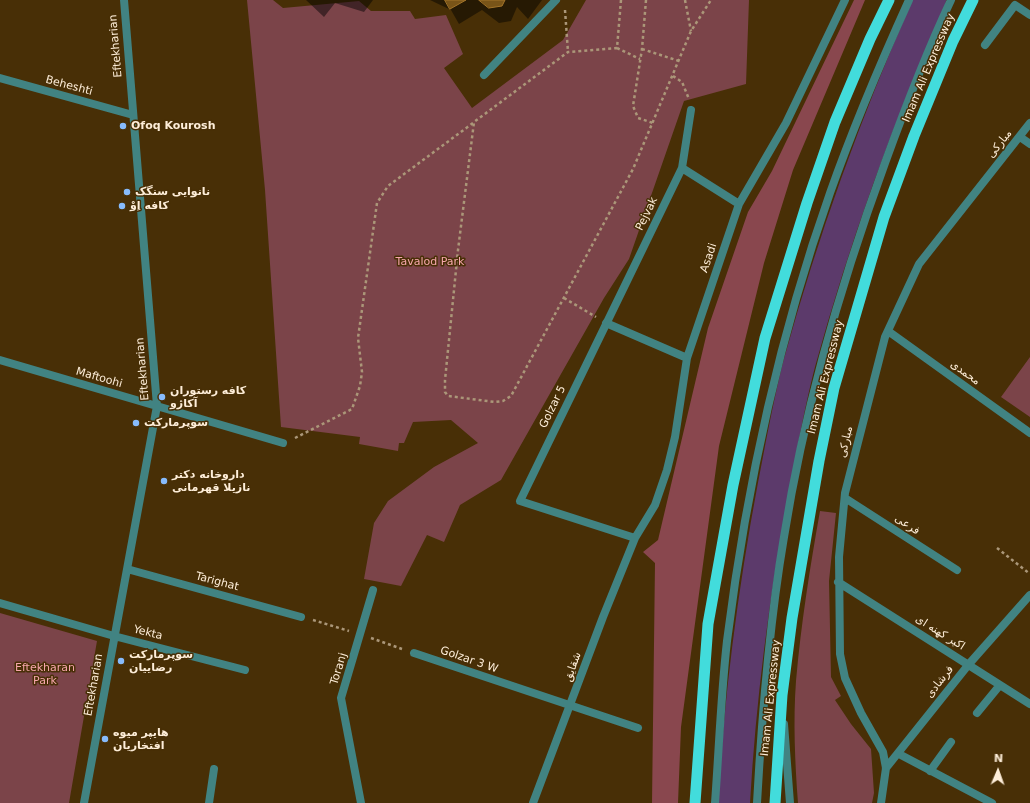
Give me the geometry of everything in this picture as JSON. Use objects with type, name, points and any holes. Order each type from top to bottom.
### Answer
[{"type":"highway","points":[[695,803],[708,624],[736,469],[765,338],[807,204],[835,122],[870,39],[889,0]]},
{"type":"highway","name":"Imam Ali Expressway","points":[[775,803],[782,695],[794,610],[819,461],[834,388],[884,217],[917,128],[953,41],[973,0]]},
{"type":"street","name":"Eftekharian","points":[[84,803],[157,406],[124,0]]},
{"type":"street","points":[[484,75],[556,0]]},
{"type":"street","name":"Asadi","points":[[635,538],[655,505],[667,470],[687,358],[739,204],[786,124],[845,0]]},
{"type":"street","points":[[716,803],[727,640],[756,466],[778,368],[801,283],[829,195],[878,70],[908,0]]},
{"type":"street","points":[[757,803],[762,713],[778,574],[792,494],[817,382],[848,272],[868,209],[905,109],[951,0]]},
{"type":"street","points":[[985,45],[1015,5],[1030,15]]},
{"type":"street","name":"Beheshti","points":[[0,78],[133,115]]},
{"type":"street","name":"Pejvak","points":[[606,323],[682,168],[691,110]]},
{"type":"street","name":"مبارکی","points":[[880,803],[886,768],[883,752],[861,713],[845,678],[840,654],[838,582],[844,498],[859,432],[888,331],[919,264],[1030,123]]},
{"type":"street","points":[[1020,137],[1030,144]]},
{"type":"street","points":[[682,168],[739,204]]},
{"type":"street","points":[[606,323],[687,358]]},
{"type":"street","name":"Golzar 5","points":[[606,323],[520,501],[635,538]]},
{"type":"street","name":"محمدی","points":[[888,331],[1030,433]]},
{"type":"street","name":"Maftoohi","points":[[0,360],[283,443]]},
{"type":"street","name":"فرعی","points":[[844,498],[957,570]]},
{"type":"street","name":"شقایق","points":[[533,803],[603,617],[635,538]]},
{"type":"street","name":"Tarighat","points":[[127,569],[301,617]]},
{"type":"street","name":"اکبر کهنه ای","points":[[838,582],[1030,704]]},
{"type":"street","name":"Toranj","points":[[361,803],[341,698],[373,590]]},
{"type":"street","name":"فرشادی","points":[[886,768],[969,664],[1030,595]]},
{"type":"street","name":"Yekta","points":[[0,603],[114,636],[245,670]]},
{"type":"street","name":"Golzar 3 W","points":[[414,653],[638,728]]},
{"type":"street","points":[[977,714],[1000,685]]},
{"type":"street","points":[[782,695],[790,803]]},
{"type":"street","points":[[930,771],[951,742]]},
{"type":"street","points":[[898,754],[992,803]]},
{"type":"street","points":[[209,803],[214,769]]},
{"type":"path","points":[[617,48],[621,0]]},
{"type":"path","points":[[646,0],[642,49],[633,106],[638,118],[653,123]]},
{"type":"path","points":[[685,0],[691,31]]},
{"type":"path","points":[[474,122],[445,380],[445,392],[448,396],[495,402],[503,401],[511,396],[564,298],[633,169],[691,31],[711,0]]},
{"type":"path","points":[[565,7],[568,52]]},
{"type":"path","points":[[283,443],[352,409],[360,386],[362,372],[358,338],[377,203],[388,186],[568,52],[617,48],[640,59]]},
{"type":"path","points":[[642,49],[679,61]]},
{"type":"path","points":[[673,76],[685,86],[691,110]]},
{"type":"path","points":[[564,298],[606,323]]},
{"type":"path","points":[[997,548],[1030,574]]},
{"type":"path","points":[[301,617],[361,634],[414,653]]},
{"type":"green space","name":"Tavalod Park","points":[[247,0],[273,0],[283,8],[359,1],[371,11],[410,11],[415,19],[446,15],[463,54],[444,68],[472,108],[563,40],[586,0],[749,0],[746,84],[684,101],[629,259],[604,298],[501,480],[460,505],[444,542],[427,535],[401,586],[364,579],[374,523],[388,501],[434,467],[478,443],[451,420],[413,422],[404,443],[399,443],[398,451],[359,444],[360,437],[281,427],[265,190]]},
{"type":"green space","points":[[1030,357],[1030,417],[1001,397]]},
{"type":"green space","points":[[820,511],[836,513],[829,581],[831,677],[841,696],[835,700],[851,724],[871,749],[874,793],[872,803],[798,803],[795,742],[796,681],[800,638]]},
{"type":"green space","name":"Eftekharan Park","points":[[0,613],[97,641],[69,803],[0,803]]},
{"type":"shaded area","points":[[854,0],[865,0],[793,170],[764,263],[719,446],[681,727],[678,803],[652,803],[655,563],[643,552],[658,540],[708,328],[748,212],[772,171]]},
{"type":"building","points":[[445,0],[466,0],[450,9]]},
{"type":"building","points":[[479,0],[505,0],[502,6],[489,8]]},
{"type":"waterway","points":[[734,803],[740,722],[754,603],[774,484],[796,376],[827,269],[858,178],[893,88],[930,0]]},
{"type":"place","name":"Ofoq Kourosh","points":[[123,126]]},
{"type":"place","name":"نانوایی سنگک","points":[[127,192]]},
{"type":"place","name":"کافه اِوْ","points":[[122,206]]},
{"type":"place","name":"کافه رستوران آکاژو","points":[[162,397]]},
{"type":"place","name":"سوپرمارکت","points":[[136,423]]},
{"type":"place","name":"داروخانه دکتر نازیلا قهرمانی","points":[[164,481]]},
{"type":"place","name":"سوپرمارکت رضاییان","points":[[121,661]]},
{"type":"place","name":"هایپر میوه افتخاریان","points":[[105,739]]}]
